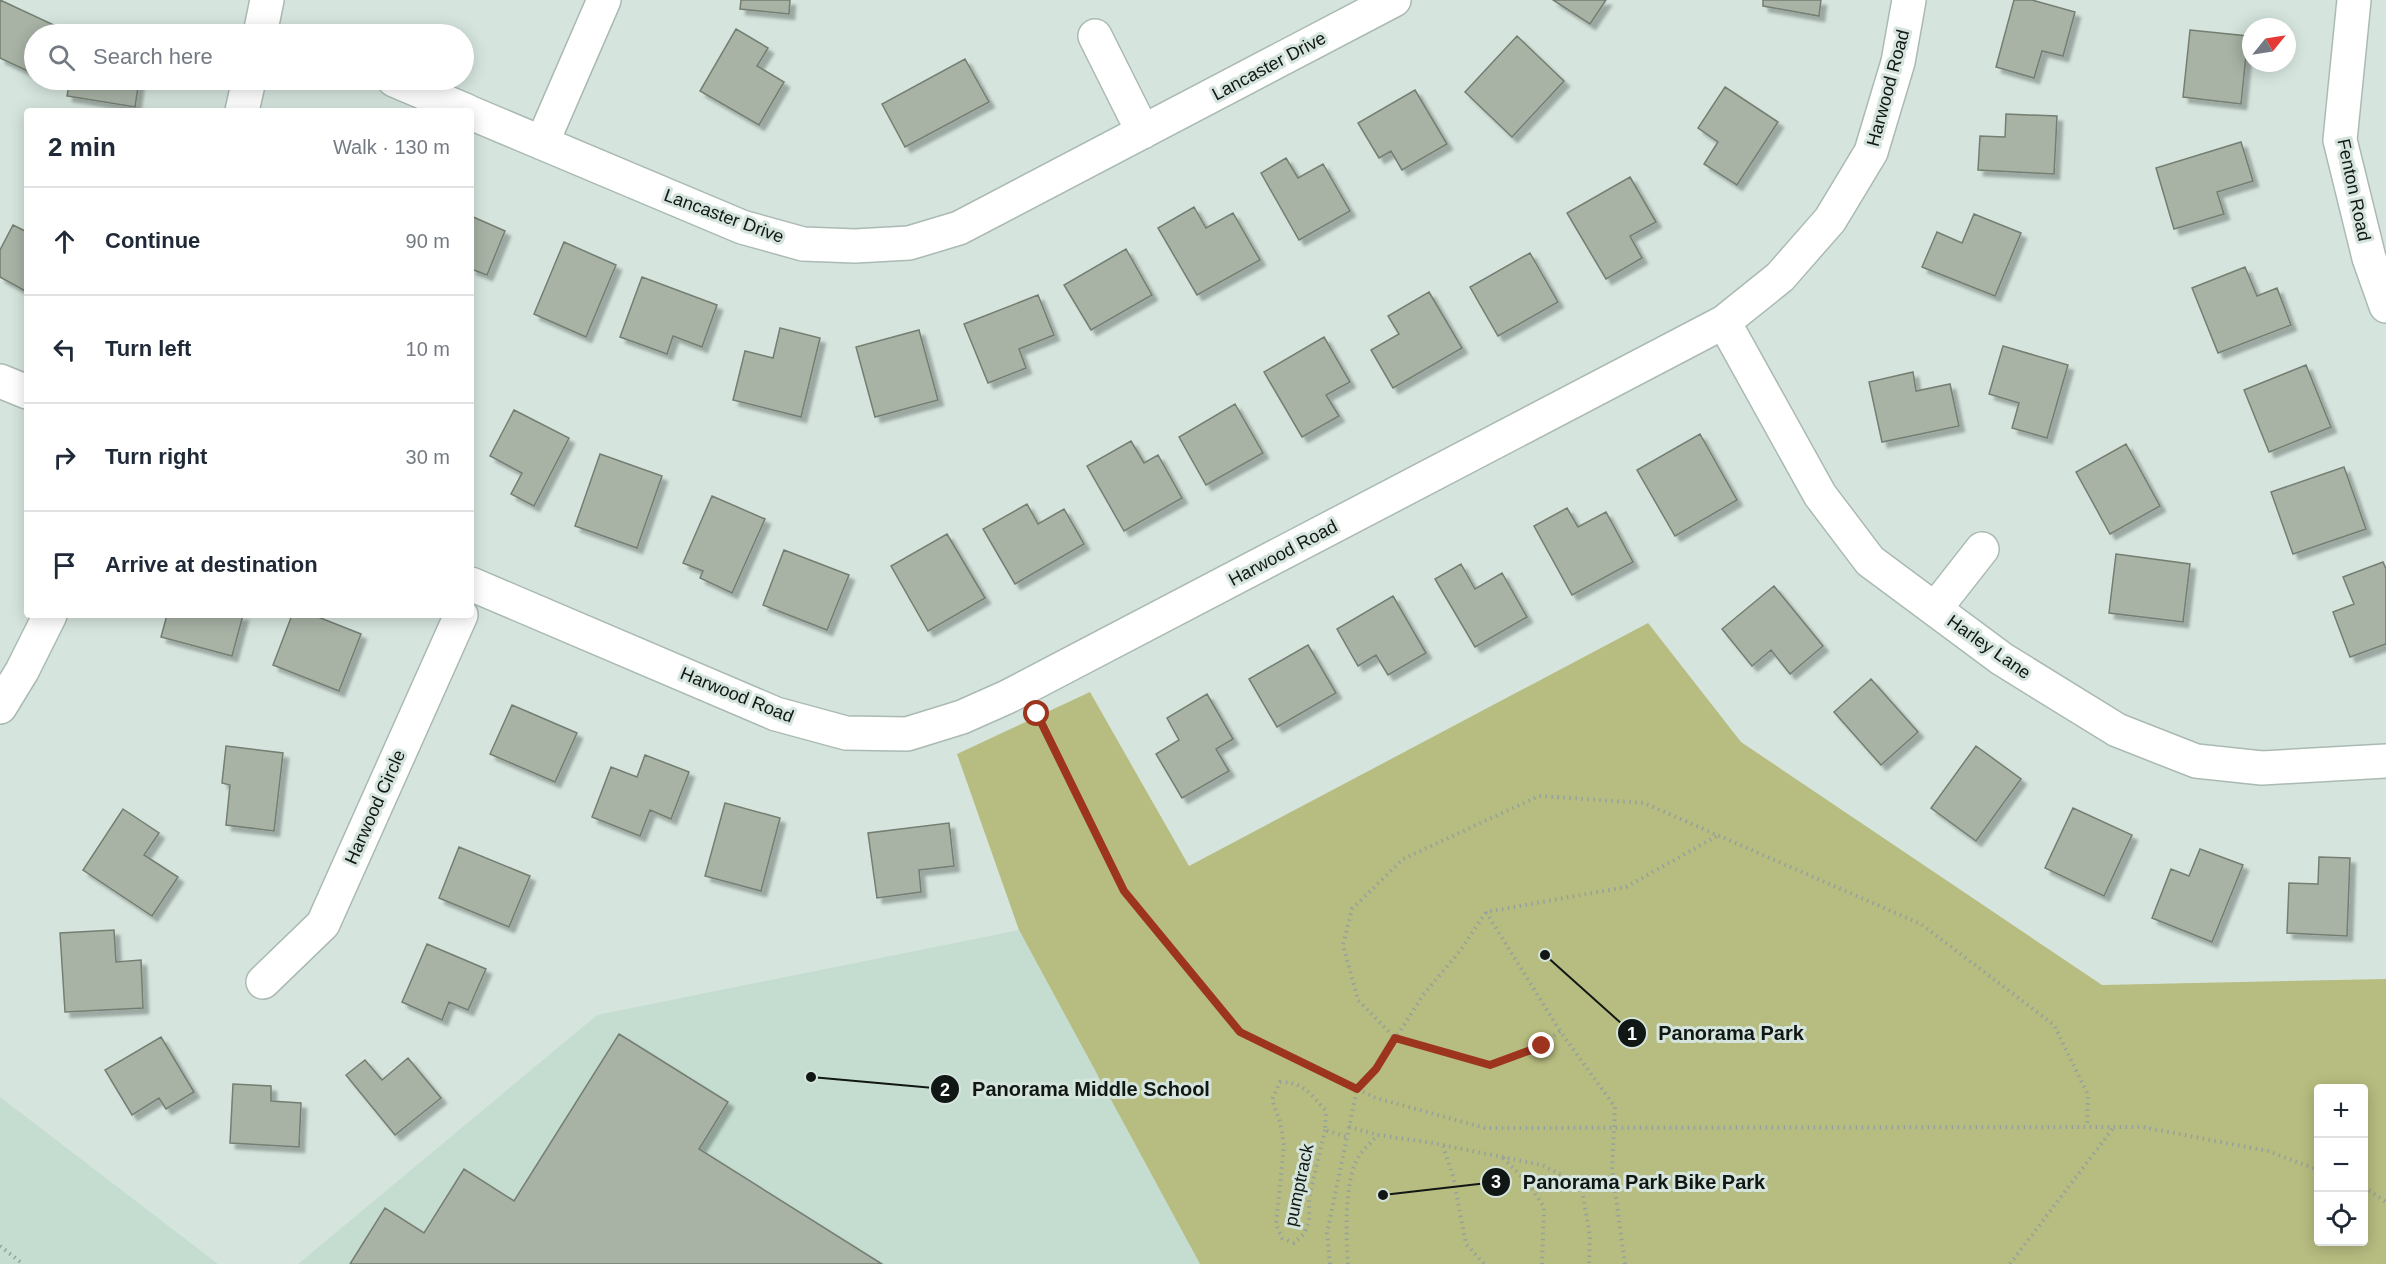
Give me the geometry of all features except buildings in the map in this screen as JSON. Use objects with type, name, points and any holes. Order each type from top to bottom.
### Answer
[{"type":"street","points":[[262,24],[267,0]]},
{"type":"street","points":[[542,143],[604,0]]},
{"type":"street","name":"Lancaster Drive","points":[[474,114],[742,227],[803,244],[855,246],[909,243],[959,228],[1394,0]]},
{"type":"street","name":"Harwood Road","points":[[474,589],[776,714],[846,733],[907,734],[962,717],[1007,697],[1724,322],[1780,277],[1830,220],[1871,152],[1898,62],[1909,0]]},
{"type":"street","name":"Fenton Road","points":[[2354,0],[2340,140],[2369,258],[2386,306]]},
{"type":"street","points":[[1095,36],[1143,132]]},
{"type":"street","points":[[243,108],[247,90]]},
{"type":"street","name":"Lancaster Drive","points":[[417,90],[460,108]]},
{"type":"street","name":"Harley Lane","points":[[1724,322],[1820,495],[1870,561],[2002,659],[2117,730],[2196,761],[2262,768],[2386,761]]},
{"type":"street","points":[[0,381],[24,391]]},
{"type":"street","points":[[1935,609],[1982,549]]},
{"type":"street","points":[[0,707],[22,671],[48,618]]},
{"type":"street","name":"Harwood Circle","points":[[263,982],[323,924],[460,618]]},
{"type":"path","points":[[1037,714],[1124,891],[1240,1032],[1376,1098],[1485,1128],[2143,1127],[2268,1151],[2314,1168]]},
{"type":"path","points":[[1560,1031],[1542,1046],[1490,1065],[1395,1038],[1358,1000],[1343,945],[1352,909],[1402,859],[1539,796],[1644,803],[1921,924],[2054,1025],[2088,1095],[2087,1127]]},
{"type":"path","points":[[1330,1264],[1327,1233],[1357,1089],[1376,1069],[1423,995],[1460,951],[1486,912],[1626,887],[1718,836]]},
{"type":"path","points":[[1486,912],[1560,1031],[1615,1107],[1612,1169],[1625,1264]]},
{"type":"path","name":"pumptrack","points":[[1293,1082],[1310,1091],[1326,1112],[1325,1130],[1309,1198],[1309,1221],[1304,1234],[1294,1243],[1282,1238],[1276,1224],[1284,1146],[1280,1122],[1272,1100],[1280,1083],[1293,1082]]},
{"type":"path","points":[[1349,1127],[1378,1135],[1443,1145],[1542,1165],[1581,1185],[1590,1236],[1589,1264]]},
{"type":"path","points":[[2010,1264],[2114,1127]]},
{"type":"path","name":"pumptrack","points":[[1325,1130],[1347,1137]]},
{"type":"path","points":[[1348,1264],[1346,1236],[1348,1191],[1357,1158],[1378,1135]]},
{"type":"path","points":[[1443,1145],[1453,1176],[1466,1244],[1484,1264]]},
{"type":"path","points":[[1503,1158],[1528,1183],[1544,1207],[1542,1264]]},
{"type":"path","points":[[2368,1190],[2386,1202]]},
{"type":"path","points":[[0,1246],[23,1264]]},
{"type":"shaded area","points":[[1019,930],[1200,1264],[298,1264],[597,1015]]},
{"type":"shaded area","points":[[0,1097],[218,1264],[0,1264]]},
{"type":"green space","points":[[1648,623],[1741,742],[2102,985],[2386,979],[2386,1264],[1200,1264],[1019,930],[957,754],[1090,692],[1189,866]]},
{"type":"place","name":"Panorama Park","points":[[1545,955]]},
{"type":"place","name":"Panorama Middle School","points":[[811,1077]]},
{"type":"place","name":"Panorama Park Bike Park","points":[[1383,1195]]},
{"type":"route","points":[[1037,714],[1124,891],[1240,1032],[1357,1089],[1376,1069],[1395,1038],[1490,1065],[1542,1046]]}]
